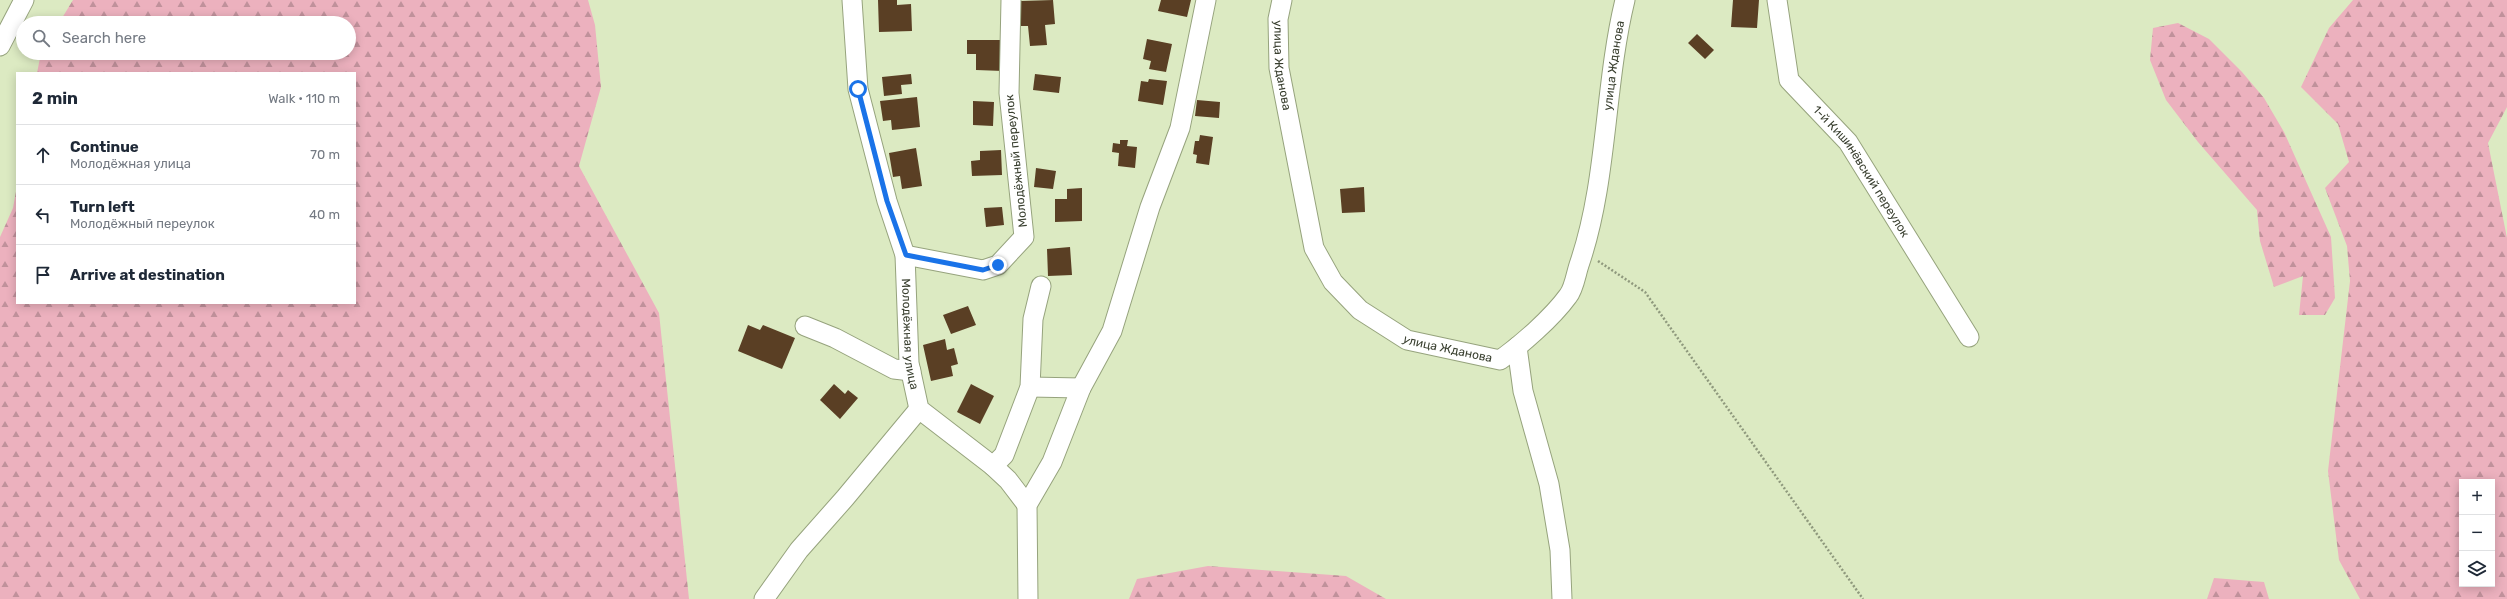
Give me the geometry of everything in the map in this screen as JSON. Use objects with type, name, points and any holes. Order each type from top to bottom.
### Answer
[{"type":"street","points":[[0,46],[24,0]]},
{"type":"street","name":"Молодёжная улица","points":[[852,0],[858,89],[887,201],[906,255],[911,371],[919,408]]},
{"type":"street","name":"Молодёжный переулок","points":[[906,255],[983,270],[998,265],[1024,236],[1009,93],[1011,0]]},
{"type":"street","points":[[1028,599],[1027,504],[1052,462],[1081,388],[1112,331],[1150,207],[1180,128],[1206,0]]},
{"type":"street","name":"улица Жданова","points":[[1282,0],[1278,18],[1279,68],[1314,248],[1333,282],[1360,310],[1407,340],[1500,360],[1518,347],[1569,296],[1584,252],[1610,105],[1617,34],[1625,0]]},
{"type":"street","name":"1-й Кишинёвский переулок","points":[[1777,0],[1789,80],[1848,142],[1969,337]]},
{"type":"street","points":[[993,466],[1004,455],[1030,388],[1033,319],[1041,286]]},
{"type":"street","points":[[804,326],[835,338],[894,369],[911,371]]},
{"type":"street","points":[[1518,347],[1523,391],[1549,484],[1560,550],[1562,599]]},
{"type":"street","points":[[1030,388],[1081,388]]},
{"type":"street","points":[[764,599],[799,550],[846,498],[919,408],[993,466],[1008,480],[1027,504]]},
{"type":"path","points":[[1584,252],[1645,292],[1863,599]]},
{"type":"green space","points":[[73,0],[588,0],[595,25],[601,87],[579,166],[659,313],[689,599],[0,599],[0,237],[13,208],[16,192],[16,304],[356,304],[356,72],[37,72],[40,60],[356,60],[356,16],[63,16]]},
{"type":"green space","points":[[2353,0],[2507,0],[2507,107],[2488,143],[2507,238],[2507,599],[2360,599],[2339,560],[2328,471],[2350,281],[2347,246],[2325,188],[2349,162],[2338,124],[2301,87],[2329,28]]},
{"type":"green space","points":[[2178,23],[2209,39],[2242,72],[2264,98],[2284,132],[2331,237],[2335,298],[2325,315],[2299,315],[2303,276],[2274,287],[2260,241],[2257,210],[2198,142],[2166,100],[2150,60],[2153,28]]},
{"type":"green space","points":[[1208,566],[1346,576],[1386,599],[1129,599],[1137,579]]},
{"type":"green space","points":[[2214,578],[2264,582],[2269,599],[2207,599]]},
{"type":"building","points":[[878,0],[897,0],[897,5],[911,4],[912,31],[879,32]]},
{"type":"building","points":[[1053,0],[1055,24],[1045,25],[1047,45],[1030,46],[1028,26],[1021,26],[1020,1]]},
{"type":"building","points":[[1161,0],[1191,0],[1187,17],[1158,11]]},
{"type":"building","points":[[1733,0],[1759,0],[1757,28],[1731,27]]},
{"type":"building","points":[[1697,34],[1714,50],[1705,59],[1688,43]]},
{"type":"building","points":[[1147,39],[1172,44],[1166,72],[1149,69],[1151,61],[1143,59]]},
{"type":"building","points":[[967,40],[1004,40],[1003,71],[976,70],[976,54],[967,54]]},
{"type":"building","points":[[911,74],[912,84],[901,85],[902,94],[884,96],[882,77]]},
{"type":"building","points":[[1035,74],[1061,77],[1059,93],[1033,90]]},
{"type":"building","points":[[1149,79],[1167,81],[1163,105],[1138,101],[1141,81],[1148,82]]},
{"type":"building","points":[[917,97],[920,127],[892,130],[891,120],[883,121],[880,101]]},
{"type":"building","points":[[1197,100],[1220,102],[1219,118],[1195,116]]},
{"type":"building","points":[[973,101],[994,102],[993,126],[973,125]]},
{"type":"building","points":[[1200,135],[1213,137],[1209,165],[1196,163],[1197,155],[1193,154],[1195,141],[1199,141]]},
{"type":"building","points":[[1120,140],[1128,140],[1127,146],[1137,147],[1135,168],[1118,166],[1119,153],[1112,152],[1113,143],[1120,144]]},
{"type":"building","points":[[916,148],[922,186],[902,189],[900,176],[893,177],[889,153]]},
{"type":"building","points":[[1001,150],[1002,175],[972,176],[971,161],[980,160],[980,151]]},
{"type":"building","points":[[1036,168],[1056,171],[1053,189],[1034,187]]},
{"type":"building","points":[[1364,187],[1365,212],[1342,213],[1340,189]]},
{"type":"building","points":[[1082,188],[1082,221],[1055,222],[1055,199],[1067,199],[1067,189]]},
{"type":"building","points":[[1002,207],[1004,225],[986,227],[984,208]]},
{"type":"building","points":[[1070,247],[1072,275],[1048,276],[1047,249]]},
{"type":"building","points":[[968,306],[976,325],[951,334],[943,315]]},
{"type":"building","points":[[748,325],[760,330],[763,325],[795,338],[782,369],[738,351]]},
{"type":"building","points":[[945,339],[947,350],[954,348],[958,364],[951,366],[953,376],[931,381],[923,345]]},
{"type":"building","points":[[834,384],[845,394],[848,390],[858,398],[840,419],[820,400]]},
{"type":"building","points":[[971,384],[994,396],[980,424],[957,412]]},
{"type":"route","points":[[858,89],[887,201],[906,255],[983,270],[998,265]]}]
